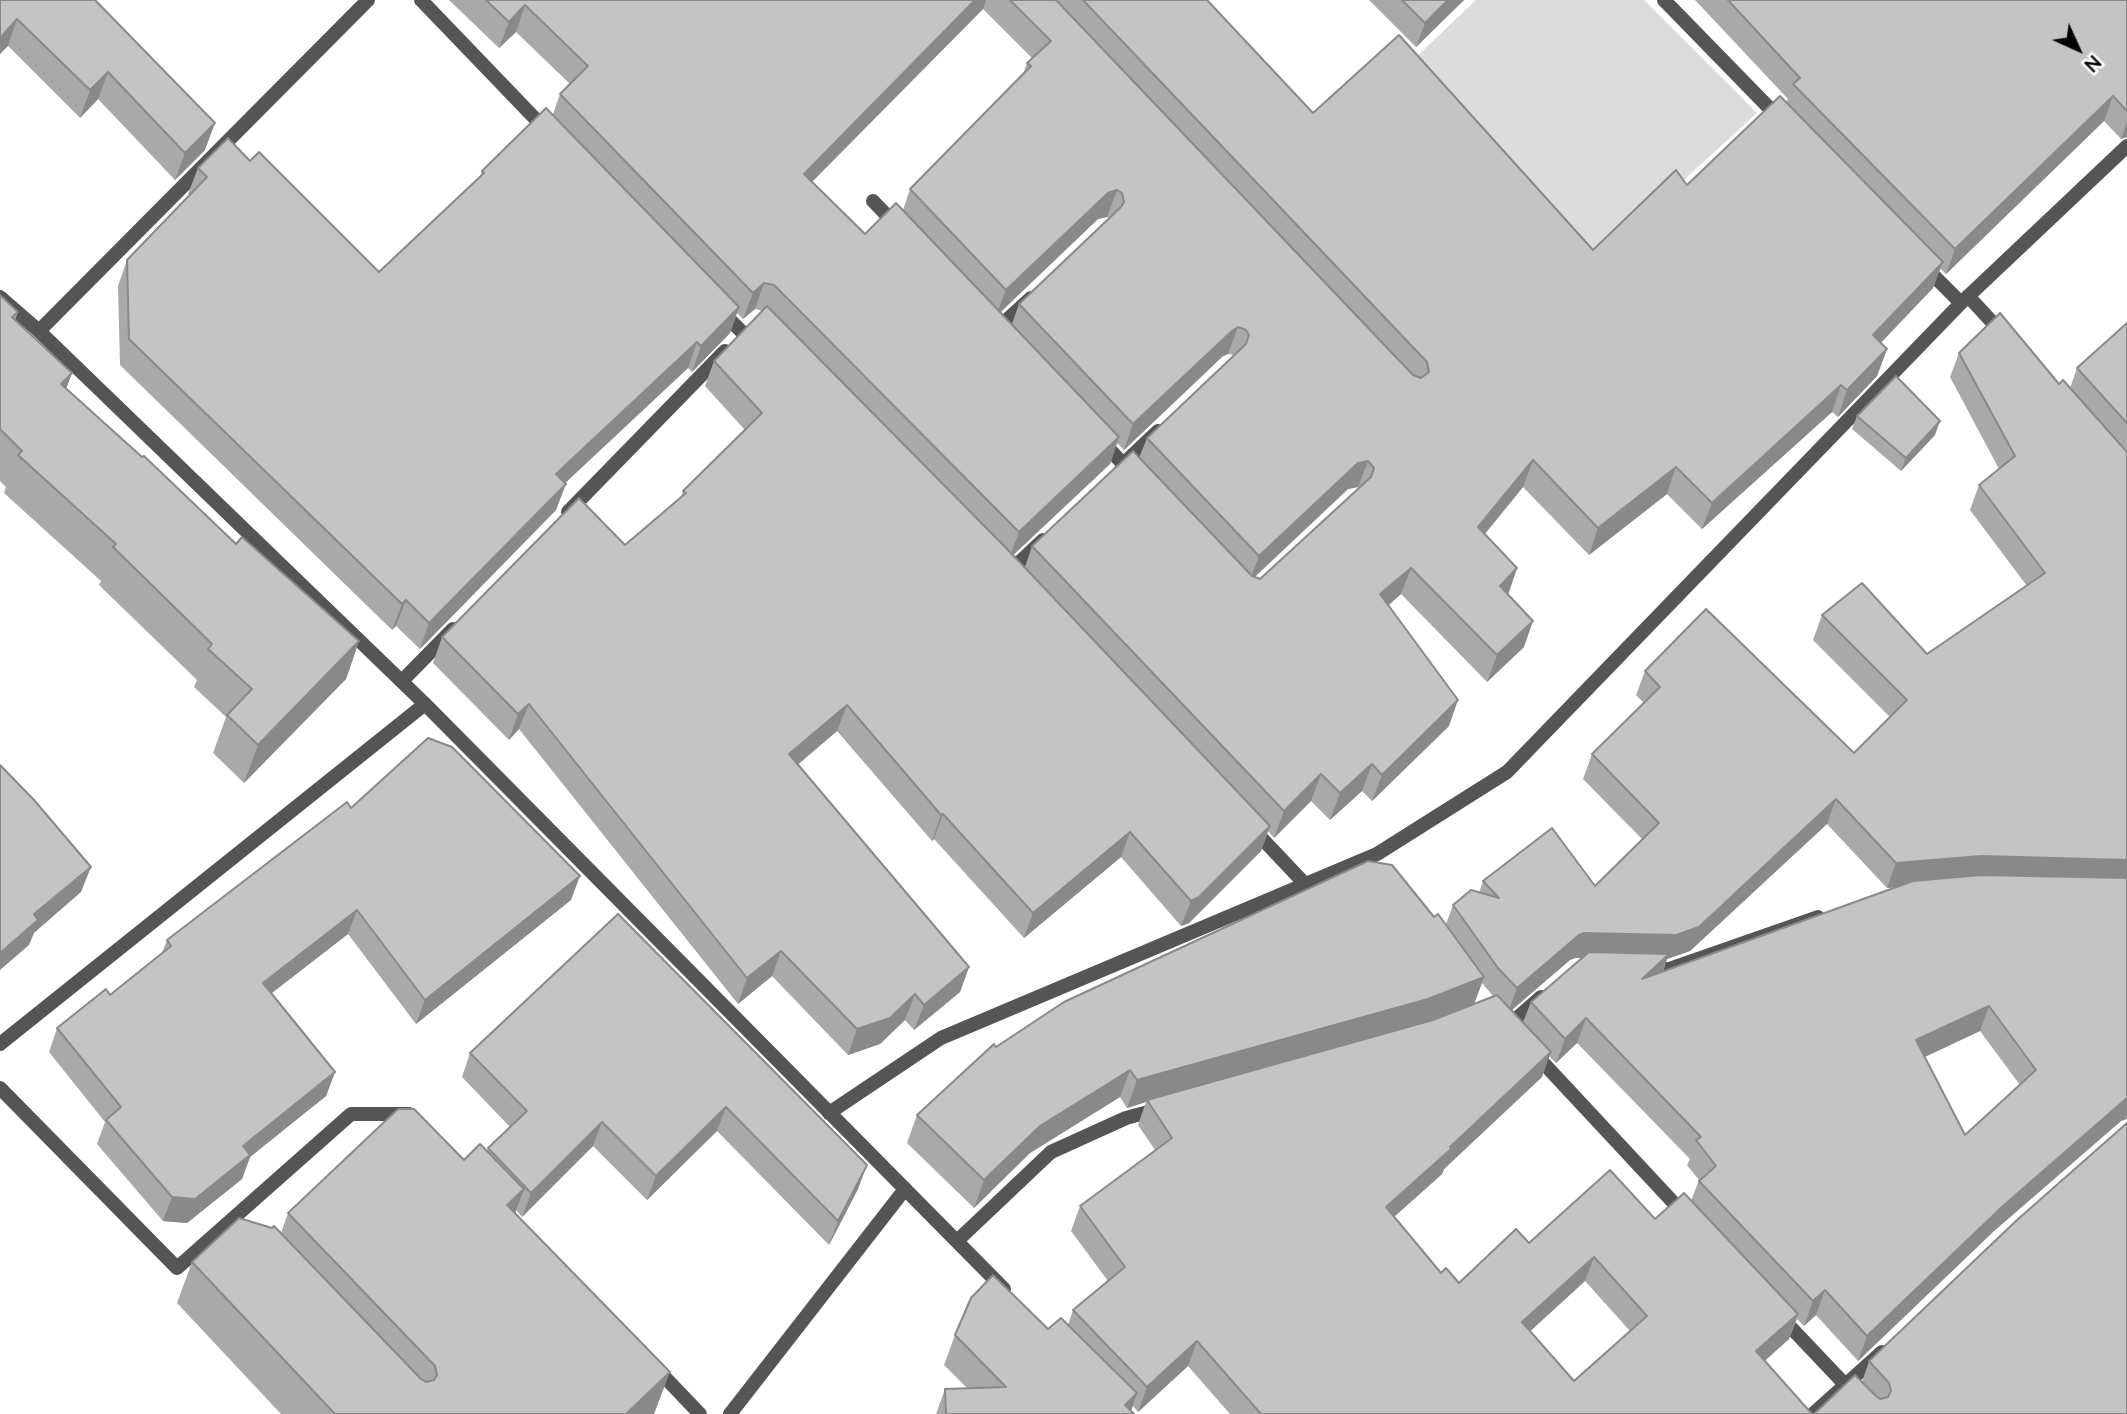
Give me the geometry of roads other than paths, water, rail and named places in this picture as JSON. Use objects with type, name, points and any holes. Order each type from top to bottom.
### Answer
[{"type":"street","points":[[39,331],[368,0]]},
{"type":"street","points":[[421,0],[554,137]]},
{"type":"street","points":[[1664,0],[1788,127]]},
{"type":"street","points":[[829,1113],[941,1038],[1305,884],[1381,859],[1507,772],[1965,299],[2127,146]]},
{"type":"street","points":[[873,201],[911,241]]},
{"type":"street","points":[[1913,254],[2015,347]]},
{"type":"street","points":[[996,330],[1046,283]]},
{"type":"street","points":[[0,297],[39,331],[402,681],[1014,1299]]},
{"type":"street","points":[[558,522],[746,329],[714,304]]},
{"type":"street","points":[[1118,469],[1172,418]]},
{"type":"street","points":[[1096,435],[1118,469],[1142,484]]},
{"type":"street","points":[[1009,572],[1056,527]]},
{"type":"street","points":[[402,681],[460,622]]},
{"type":"street","points":[[0,1044],[425,704]]},
{"type":"street","points":[[1238,814],[1305,884]]},
{"type":"street","points":[[1629,968],[1669,969],[1794,924],[1833,913]]},
{"type":"street","points":[[1557,984],[1513,1031],[1696,1226]]},
{"type":"street","points":[[0,1088],[177,1268],[233,1226],[351,1114],[410,1114],[419,1124]]},
{"type":"street","points":[[957,1241],[1051,1152],[1126,1118],[1180,1103]]},
{"type":"street","points":[[730,1414],[905,1189]]},
{"type":"street","points":[[1771,1306],[1873,1414]]},
{"type":"street","points":[[1813,1414],[1894,1340]]},
{"type":"street","points":[[642,1354],[700,1414]]}]
